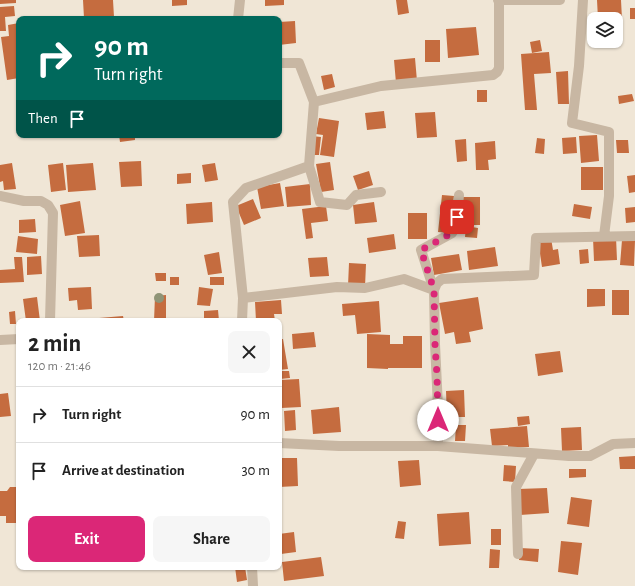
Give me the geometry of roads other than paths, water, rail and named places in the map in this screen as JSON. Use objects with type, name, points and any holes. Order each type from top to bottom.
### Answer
[{"type":"street","points":[[238,16],[240,0]]},
{"type":"street","points":[[314,102],[381,86],[493,74],[497,72],[499,68],[498,0],[560,0]]},
{"type":"street","points":[[583,0],[577,82],[572,123],[609,132],[610,196],[604,236]]},
{"type":"street","points":[[282,63],[299,63],[314,102],[309,166],[320,202],[347,205],[356,195],[381,192]]},
{"type":"street","points":[[242,318],[243,298],[233,202],[246,188],[309,166]]},
{"type":"street","points":[[438,446],[434,290],[421,250],[452,233],[456,227],[459,195]]},
{"type":"street","points":[[0,196],[24,201],[41,201],[48,205],[53,213],[50,318]]},
{"type":"street","points":[[434,290],[437,283],[442,279],[534,275],[536,238],[635,236]]},
{"type":"street","points":[[243,298],[337,287],[365,288],[404,279],[434,290]]},
{"type":"street","points":[[0,340],[16,339]]},
{"type":"street","points":[[282,444],[339,446],[438,446],[534,454],[590,456],[613,444],[635,443]]},
{"type":"street","points":[[518,554],[516,487],[534,454]]},
{"type":"street","points":[[252,570],[253,586]]}]
